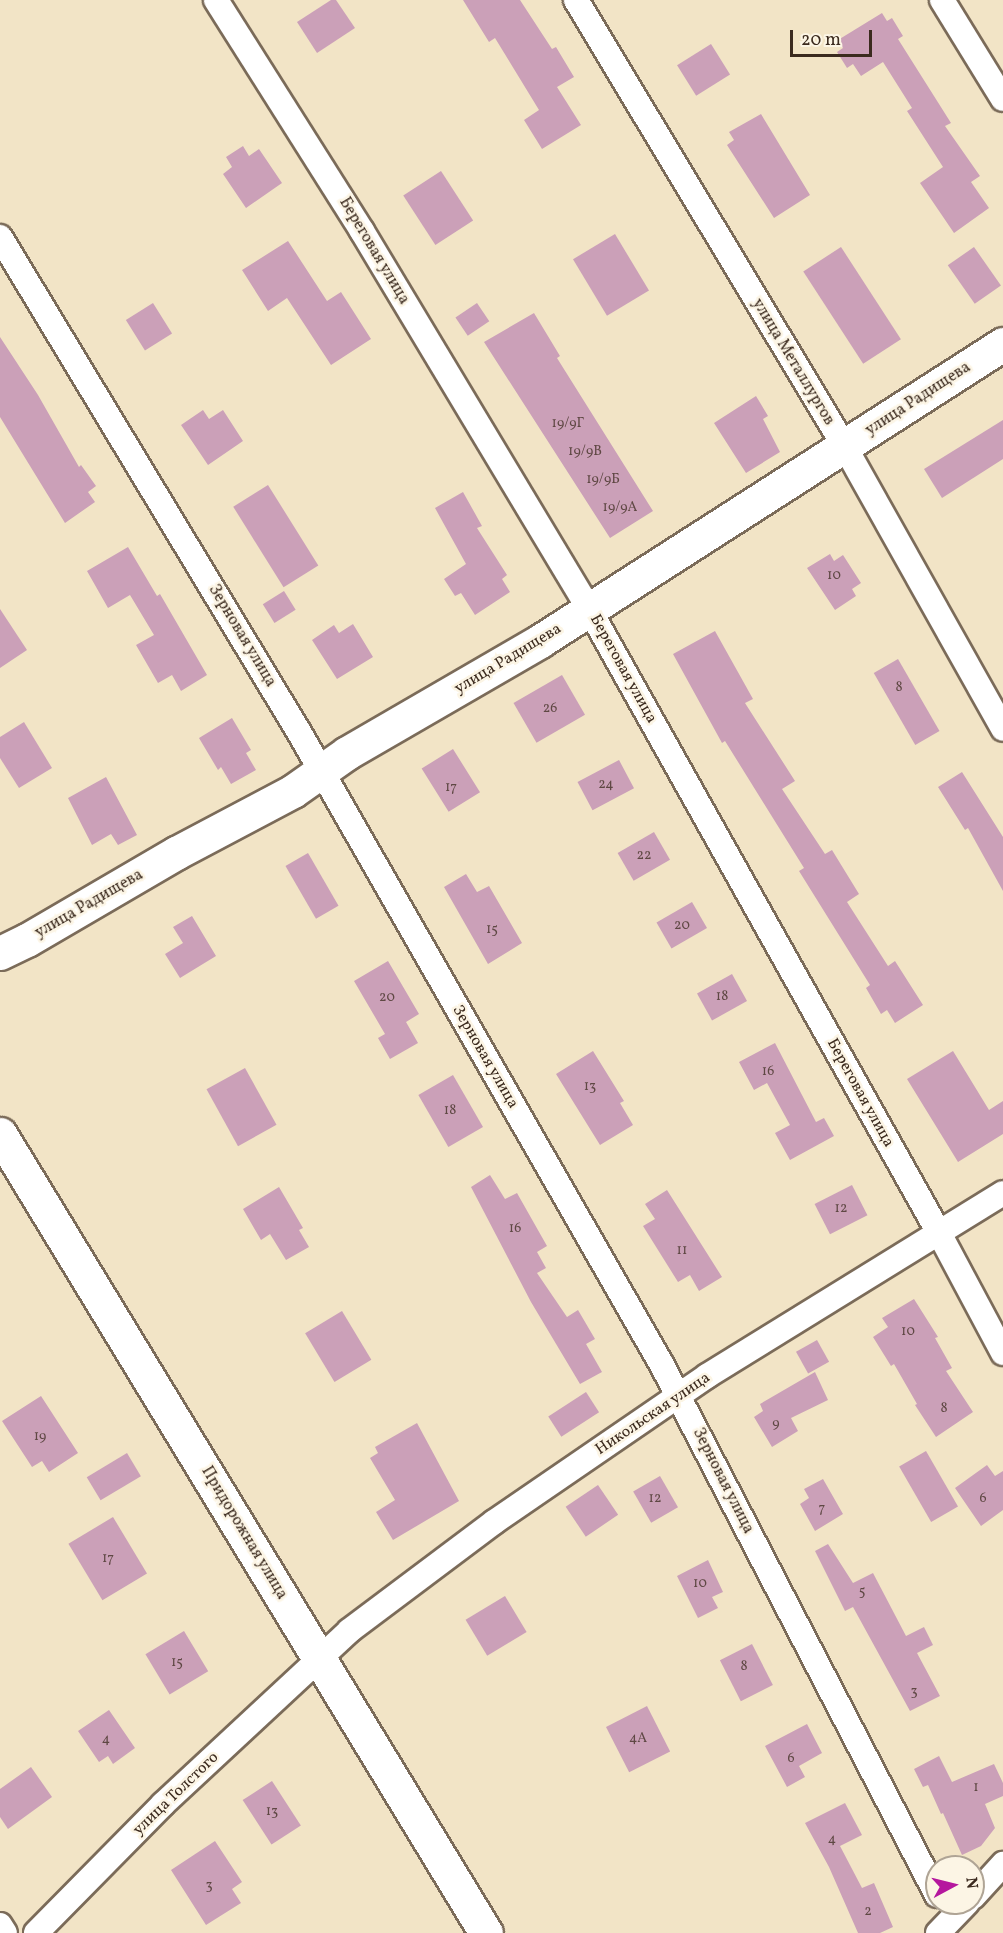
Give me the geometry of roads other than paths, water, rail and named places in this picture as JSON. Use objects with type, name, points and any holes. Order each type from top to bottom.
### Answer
[{"type":"street","name":"Береговая улица","points":[[216,0],[362,231],[589,609],[939,1233],[1003,1353]]},
{"type":"street","name":"улица Металлургов","points":[[576,0],[844,447],[1003,729]]},
{"type":"street","points":[[942,0],[1003,99]]},
{"type":"street","name":"Зерновая улица","points":[[0,237],[321,771],[679,1395],[925,1872]]},
{"type":"street","name":"улица Радищева","points":[[0,952],[27,940],[176,853],[292,791],[321,771],[540,641],[1003,344]]},
{"type":"street","name":"Придорожная улица","points":[[0,1134],[486,1933]]},
{"type":"street","name":"Никольская улица","points":[[319,1659],[349,1630],[494,1522],[679,1395],[1003,1193]]},
{"type":"street","name":"улица Толстого","points":[[36,1933],[163,1804],[319,1659]]},
{"type":"street","points":[[985,1884],[1003,1864]]},
{"type":"street","points":[[0,1925],[5,1933]]}]
